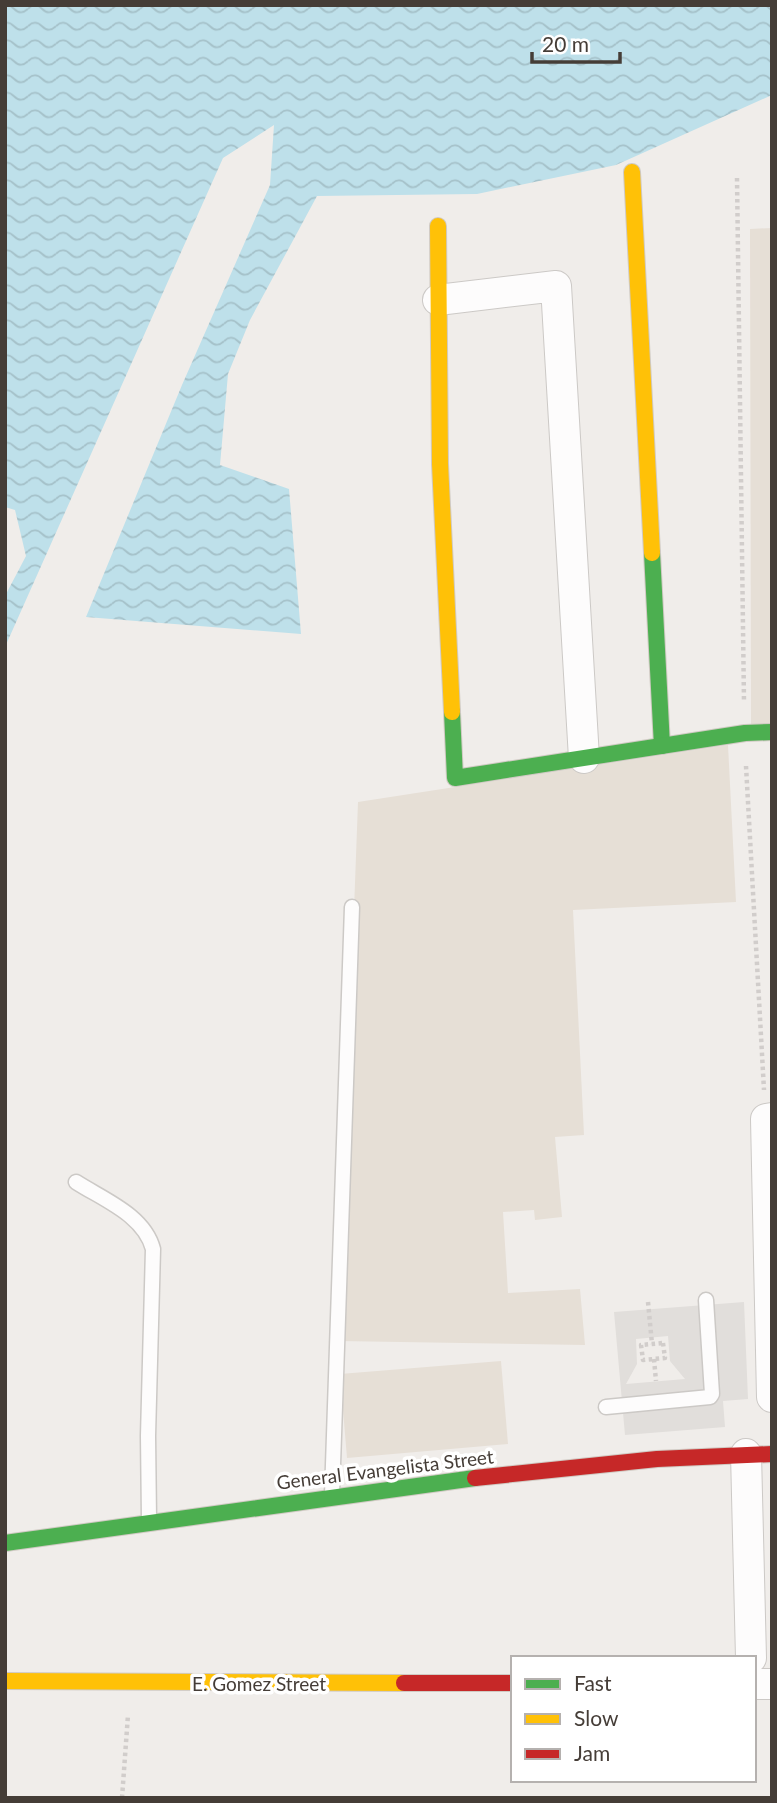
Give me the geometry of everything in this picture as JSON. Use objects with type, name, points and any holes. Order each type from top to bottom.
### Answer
[{"type":"street","points":[[632,172],[662,746]]},
{"type":"street","points":[[438,226],[440,464],[454,778],[744,733],[772,732]]},
{"type":"street","points":[[438,300],[556,286],[584,758]]},
{"type":"street","points":[[769,1118],[772,1397]]},
{"type":"street","points":[[751,1656],[759,1454]]},
{"type":"street","name":"General Evangelista Street","points":[[5,1543],[332,1495],[611,1462],[759,1454]]},
{"type":"street","name":"E. Gomez Street","points":[[5,1681],[511,1683]]},
{"type":"lane","points":[[332,1495],[352,906]]},
{"type":"lane","points":[[76,1182],[138,1222],[149,1235],[153,1249],[148,1436],[149,1522]]},
{"type":"lane","points":[[606,1407],[710,1397],[712,1394],[705,1300]]},
{"type":"path","points":[[737,178],[744,733],[769,1118]]},
{"type":"path","points":[[648,1302],[652,1344]]},
{"type":"path","points":[[663,1343],[665,1358],[643,1360],[641,1345],[652,1344],[663,1343]]},
{"type":"path","points":[[122,1798],[130,1682]]},
{"type":"shaded area","points":[[772,228],[772,725],[751,725],[750,229]]},
{"type":"shaded area","points":[[728,745],[736,902],[573,910],[584,1135],[555,1137],[562,1217],[535,1220],[534,1210],[503,1212],[508,1293],[580,1289],[585,1345],[338,1341],[358,802]]},
{"type":"shaded area","points":[[744,1302],[748,1399],[723,1401],[725,1427],[625,1435],[614,1312]],"holes":[[[668,1336],[670,1361],[685,1379],[626,1384],[637,1364],[636,1339]]]},
{"type":"shaded area","points":[[501,1361],[508,1444],[347,1458],[340,1374]]},
{"type":"water","points":[[5,5],[772,5],[772,95],[616,165],[477,194],[317,196],[250,320],[228,374],[220,465],[289,489],[301,634],[86,617],[182,385],[270,185],[274,125],[223,158],[5,647],[5,596],[26,556],[15,510],[5,507]]},
{"type":"traffic: fast","points":[[652,553],[662,746]]},
{"type":"traffic: fast","points":[[452,712],[455,778],[745,733],[772,732]]},
{"type":"traffic: fast","points":[[5,1543],[475,1478]]},
{"type":"traffic: slow","points":[[632,172],[652,553]]},
{"type":"traffic: slow","points":[[438,226],[440,464],[452,712]]},
{"type":"traffic: slow","points":[[5,1681],[404,1683]]},
{"type":"traffic: jam","points":[[475,1478],[657,1459],[772,1454]]},
{"type":"traffic: jam","points":[[404,1683],[511,1683]]}]
